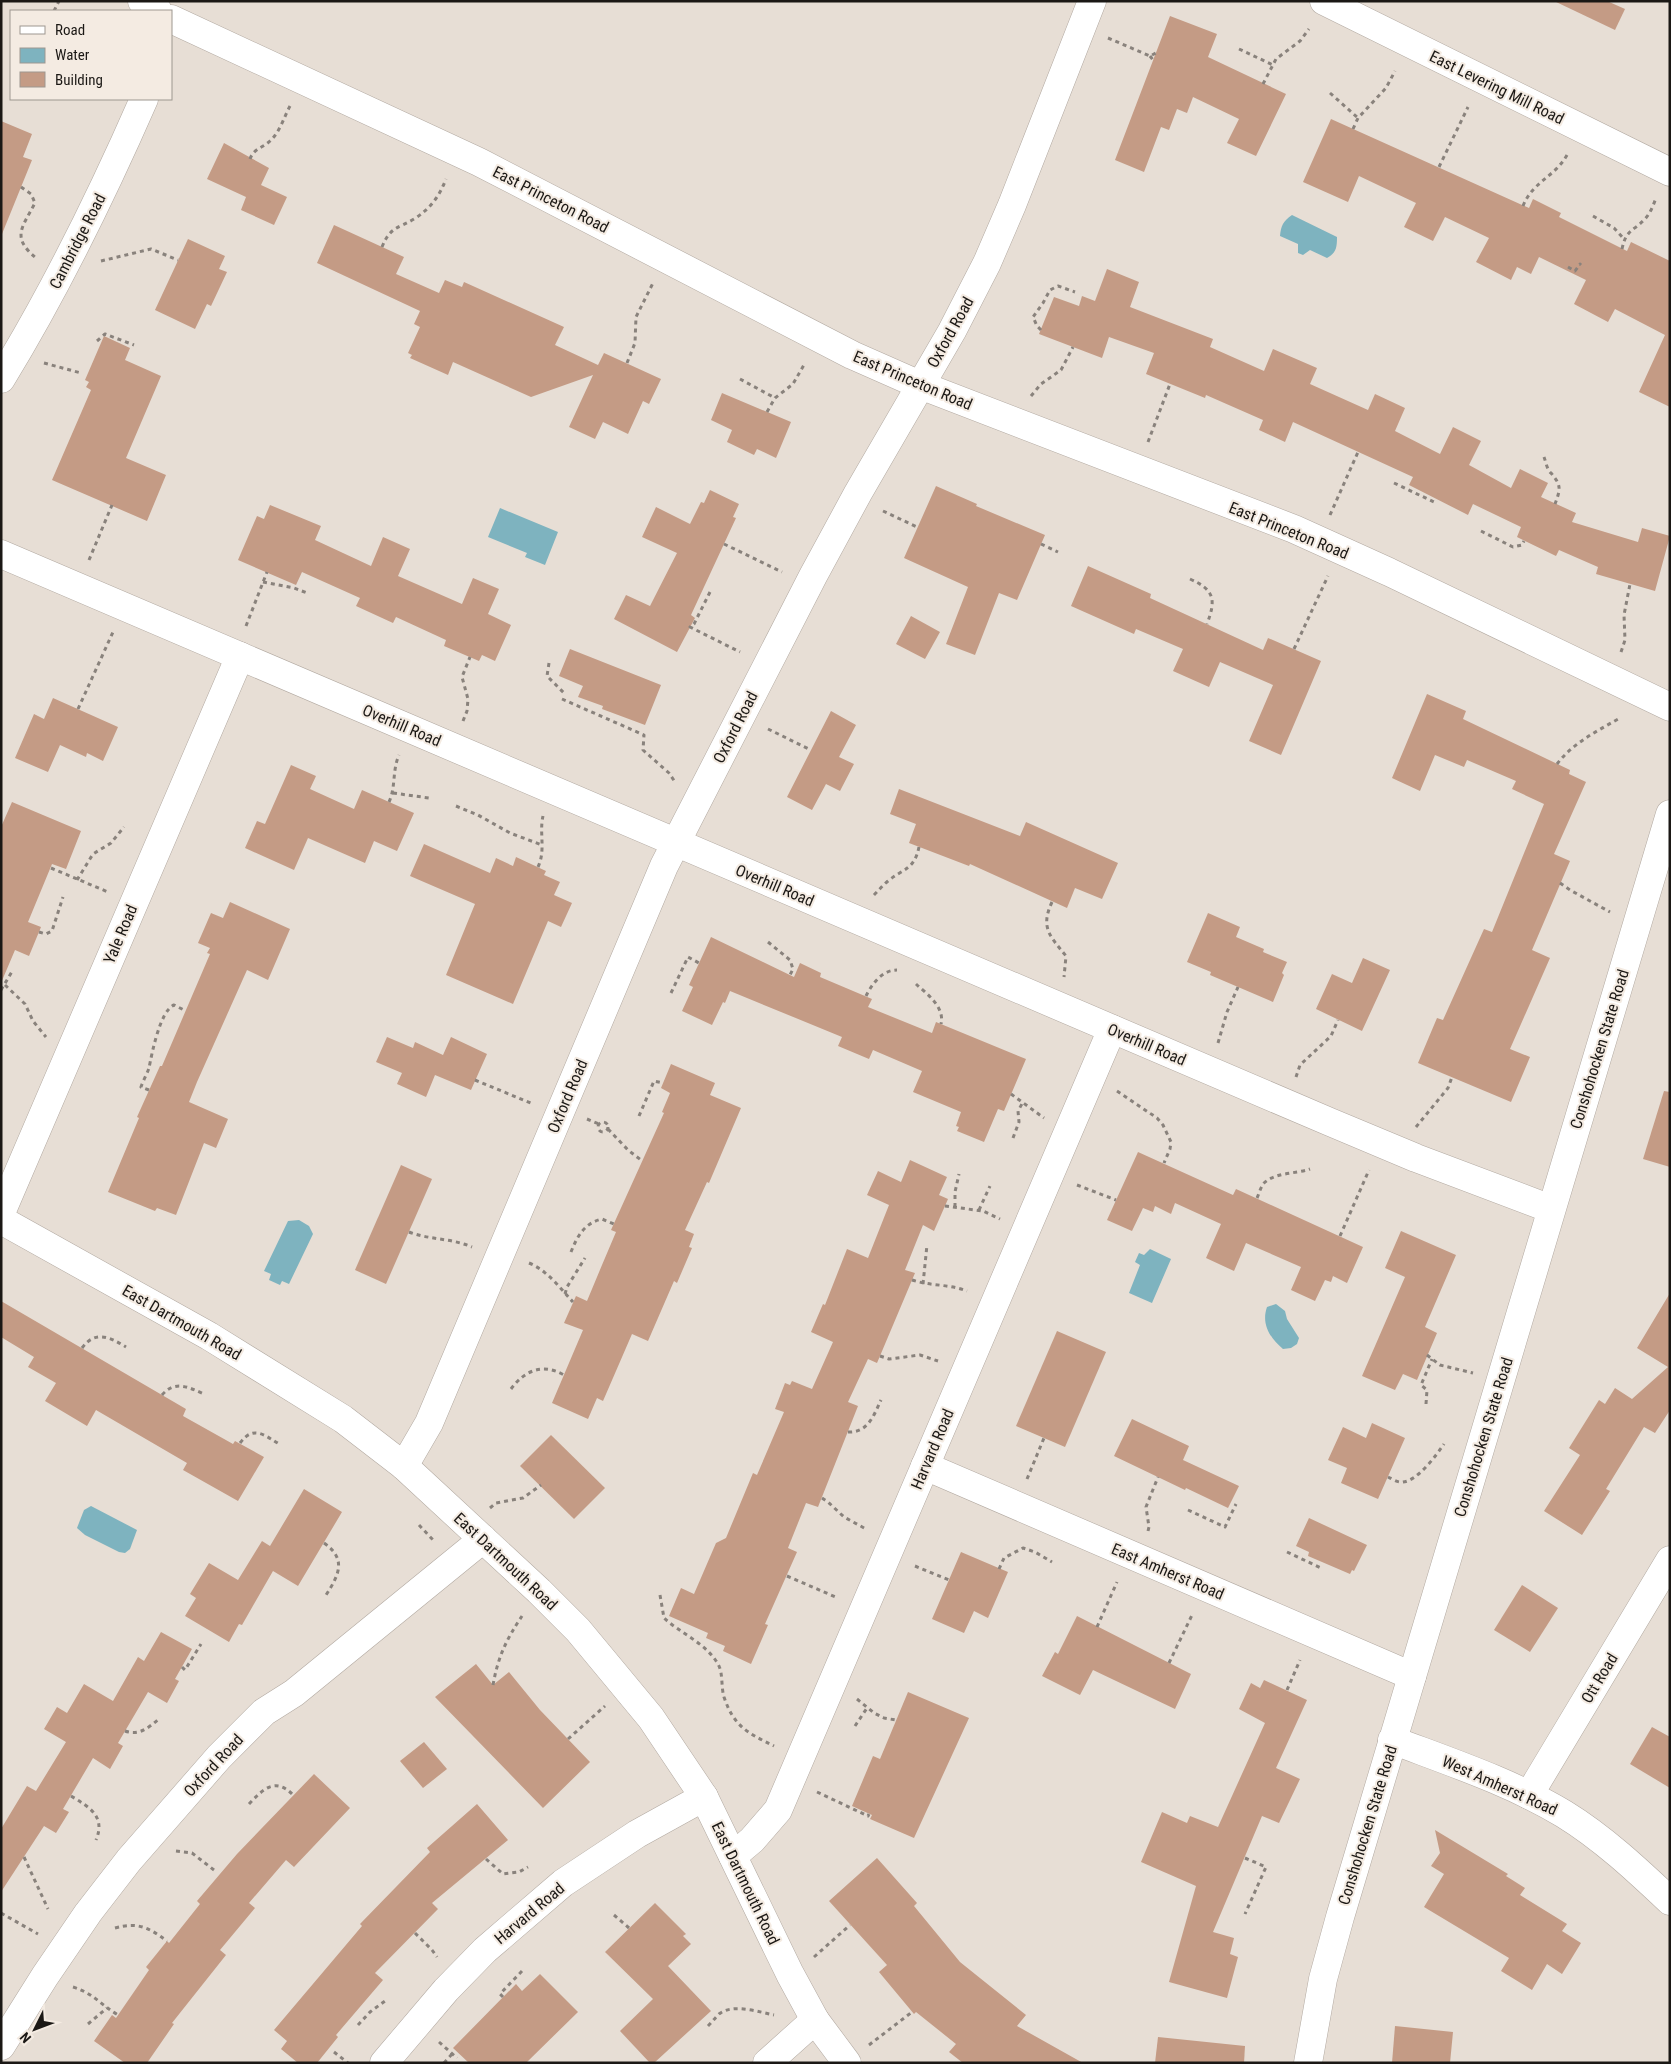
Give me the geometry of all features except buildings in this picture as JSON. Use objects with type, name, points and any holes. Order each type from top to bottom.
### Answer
[{"type":"street","name":"East Princeton Road","points":[[142,1],[158,10]]},
{"type":"street","name":"Oxford Road","points":[[404,1466],[429,1423],[664,866],[858,493],[952,331],[1012,205],[1092,1]]},
{"type":"street","name":"East Levering Mill Road","points":[[1324,1],[1670,172]]},
{"type":"street","name":"East Princeton Road","points":[[173,18],[479,162],[852,355],[920,385],[1330,545],[1670,708]]},
{"type":"street","name":"Cambridge Road","points":[[1,379],[20,348],[85,228],[144,100]]},
{"type":"street","name":"Overhill Road","points":[[1,554],[1396,1150],[1519,1198],[1551,1208]]},
{"type":"street","name":"Yale Road","points":[[1,1212],[240,656]]},
{"type":"street","name":"Conshohocken State Road","points":[[1308,2063],[1324,1979],[1337,1926],[1670,814]]},
{"type":"street","name":"Harvard Road","points":[[734,1856],[752,1840],[778,1810],[1112,1029]]},
{"type":"street","name":"East Dartmouth Road","points":[[1,1220],[238,1354],[343,1419],[404,1466],[539,1591],[585,1637],[626,1686],[675,1752],[704,1797],[790,1974],[815,2020],[857,2055]]},
{"type":"street","name":"East Amherst Road","points":[[925,1466],[1412,1676]]},
{"type":"street","name":"Oxford Road","points":[[1,2046],[88,1913],[129,1860],[219,1757],[264,1712],[294,1693],[476,1533]]},
{"type":"street","name":"Ott Road","points":[[1529,1795],[1670,1560]]},
{"type":"street","name":"West Amherst Road","points":[[1392,1740],[1488,1776],[1529,1795],[1563,1814],[1598,1837],[1670,1901]]},
{"type":"street","name":"Harvard Road","points":[[384,2063],[446,1990],[486,1950],[563,1884],[637,1834],[704,1797]]},
{"type":"street","points":[[766,2063],[815,2020]]},
{"type":"path","points":[[1082,26],[1150,56],[1153,60]]},
{"type":"path","points":[[1263,84],[1273,65],[1282,54],[1300,41],[1309,29]]},
{"type":"path","points":[[1239,49],[1273,65]]},
{"type":"path","points":[[1150,56],[1156,53]]},
{"type":"path","points":[[1353,129],[1358,118],[1386,88],[1395,71]]},
{"type":"path","points":[[1330,93],[1358,118]]},
{"type":"path","points":[[250,158],[252,152],[270,142],[290,105]]},
{"type":"path","points":[[1438,167],[1468,107]]},
{"type":"path","points":[[1523,206],[1532,189],[1556,171],[1567,155]]},
{"type":"path","points":[[382,247],[390,231],[413,220],[435,201],[446,178]]},
{"type":"path","points":[[21,187],[31,194],[35,203],[20,231],[20,237],[27,250]]},
{"type":"path","points":[[1622,249],[1627,233],[1642,222],[1650,212],[1656,198]]},
{"type":"path","points":[[1593,216],[1614,228],[1624,239]]},
{"type":"path","points":[[93,263],[151,249],[178,260]]},
{"type":"path","points":[[1568,267],[1575,272],[1581,265]]},
{"type":"path","points":[[627,364],[635,343],[636,316],[653,282]]},
{"type":"path","points":[[1041,330],[1033,317],[1043,304],[1050,290],[1058,286],[1075,292]]},
{"type":"path","points":[[97,341],[105,334],[134,345]]},
{"type":"path","points":[[768,412],[775,398],[793,384],[818,338]]},
{"type":"path","points":[[1019,424],[1034,392],[1061,370],[1073,346]]},
{"type":"path","points":[[20,348],[48,366],[68,368],[81,373]]},
{"type":"path","points":[[740,379],[775,398]]},
{"type":"path","points":[[1138,469],[1170,384]]},
{"type":"path","points":[[1294,649],[1330,545],[1358,452]]},
{"type":"path","points":[[1544,458],[1550,473],[1556,477],[1559,483],[1555,504]]},
{"type":"path","points":[[1394,483],[1434,502],[1435,499]]},
{"type":"path","points":[[858,493],[874,506],[917,527]]},
{"type":"path","points":[[87,565],[112,505]]},
{"type":"path","points":[[1481,531],[1513,547],[1522,545],[1524,541]]},
{"type":"path","points":[[724,544],[809,585]]},
{"type":"path","points":[[1041,544],[1058,552]]},
{"type":"path","points":[[247,623],[267,572]]},
{"type":"path","points":[[1190,579],[1201,584],[1209,592],[1213,600],[1214,607],[1208,624]]},
{"type":"path","points":[[263,582],[294,588],[307,593]]},
{"type":"path","points":[[1608,677],[1625,640],[1624,615],[1630,584]]},
{"type":"path","points":[[710,592],[694,624],[690,627],[746,654]]},
{"type":"path","points":[[78,709],[114,629]]},
{"type":"path","points":[[462,724],[467,710],[468,699],[462,677],[470,657]]},
{"type":"path","points":[[548,663],[547,676],[565,694]]},
{"type":"path","points":[[562,699],[644,735],[643,750],[668,773],[678,787]]},
{"type":"path","points":[[1557,764],[1566,752],[1578,743],[1620,718]]},
{"type":"path","points":[[761,725],[811,750]]},
{"type":"path","points":[[389,802],[393,793],[395,765],[411,729]]},
{"type":"path","points":[[538,867],[543,852],[541,825],[544,810],[554,790]]},
{"type":"path","points":[[393,793],[429,798]]},
{"type":"path","points":[[456,806],[478,815],[510,833],[542,845]]},
{"type":"path","points":[[77,880],[93,854],[111,843],[124,827]]},
{"type":"path","points":[[872,897],[888,881],[908,869],[916,858],[918,847]]},
{"type":"path","points":[[51,868],[134,903]]},
{"type":"path","points":[[1560,883],[1611,912]]},
{"type":"path","points":[[39,932],[46,934],[52,931],[63,897]]},
{"type":"path","points":[[1052,902],[1046,915],[1046,924],[1049,935],[1066,956],[1063,980],[1054,1004]]},
{"type":"path","points":[[768,942],[790,960],[793,969],[790,975]]},
{"type":"path","points":[[671,993],[688,958],[699,963]]},
{"type":"path","points":[[1,990],[13,970]]},
{"type":"path","points":[[866,996],[872,985],[880,977],[892,970],[902,970]]},
{"type":"path","points":[[916,984],[938,1006],[943,1015],[941,1024]]},
{"type":"path","points":[[5,985],[25,1004],[33,1021],[44,1036],[51,1042],[70,1050]]},
{"type":"path","points":[[1198,1066],[1215,1050],[1227,1012],[1238,987]]},
{"type":"path","points":[[149,1090],[141,1087],[148,1070],[154,1044],[166,1014],[171,1006],[186,1011]]},
{"type":"path","points":[[1286,1103],[1300,1065],[1331,1036],[1338,1020]]},
{"type":"path","points":[[1396,1150],[1448,1088],[1452,1077]]},
{"type":"path","points":[[476,1080],[559,1114]]},
{"type":"path","points":[[639,1116],[654,1081],[663,1083]]},
{"type":"path","points":[[1109,1087],[1124,1094],[1163,1125],[1171,1142],[1164,1163]]},
{"type":"path","points":[[1011,1094],[1042,1117],[1070,1129]]},
{"type":"path","points":[[1013,1138],[1019,1122],[1018,1110],[1023,1102]]},
{"type":"path","points":[[608,1129],[628,1150],[641,1160]]},
{"type":"path","points":[[1340,1236],[1373,1163]]},
{"type":"path","points":[[1257,1198],[1263,1184],[1279,1175],[1297,1174],[1310,1169]]},
{"type":"path","points":[[955,1207],[954,1192],[959,1174]]},
{"type":"path","points":[[1069,1182],[1116,1200]]},
{"type":"path","points":[[979,1210],[990,1186]]},
{"type":"path","points":[[945,1206],[979,1210],[1026,1231]]},
{"type":"path","points":[[571,1252],[579,1234],[587,1226],[602,1219],[614,1224]]},
{"type":"path","points":[[409,1232],[436,1240],[458,1240],[538,1267],[573,1302]]},
{"type":"path","points":[[923,1284],[927,1245]]},
{"type":"path","points":[[565,1294],[567,1287],[585,1258]]},
{"type":"path","points":[[912,1280],[923,1284],[950,1285],[965,1290]]},
{"type":"path","points":[[82,1348],[92,1338],[99,1336],[107,1337],[126,1347]]},
{"type":"path","points":[[1427,1355],[1440,1365],[1474,1373]]},
{"type":"path","points":[[880,1356],[889,1359],[920,1356],[934,1360]]},
{"type":"path","points":[[1426,1404],[1427,1390],[1421,1385],[1432,1359]]},
{"type":"path","points":[[511,1389],[520,1378],[537,1369],[554,1369],[564,1375]]},
{"type":"path","points":[[162,1395],[168,1389],[180,1385],[204,1394]]},
{"type":"path","points":[[848,1432],[860,1431],[866,1426],[881,1400]]},
{"type":"path","points":[[240,1444],[244,1438],[253,1432],[259,1433],[281,1445]]},
{"type":"path","points":[[1025,1485],[1044,1438]]},
{"type":"path","points":[[1388,1477],[1400,1483],[1410,1481],[1431,1462],[1444,1444]]},
{"type":"path","points":[[1146,1536],[1149,1527],[1146,1507],[1158,1477]]},
{"type":"path","points":[[476,1533],[486,1510],[496,1503],[523,1498],[541,1485]]},
{"type":"path","points":[[822,1498],[844,1517],[868,1530]]},
{"type":"path","points":[[1188,1510],[1225,1527],[1236,1504]]},
{"type":"path","points":[[324,1543],[331,1548],[339,1562],[336,1580],[326,1595]]},
{"type":"path","points":[[999,1569],[1004,1558],[1023,1548],[1035,1552],[1052,1562]]},
{"type":"path","points":[[1287,1552],[1321,1568]]},
{"type":"path","points":[[926,1571],[949,1580]]},
{"type":"path","points":[[1097,1627],[1121,1574]]},
{"type":"path","points":[[787,1576],[832,1595]]},
{"type":"path","points":[[494,1685],[497,1663],[502,1650],[539,1591]]},
{"type":"path","points":[[660,1595],[661,1611],[664,1618],[698,1643],[720,1667],[723,1696],[733,1716],[743,1730],[770,1744]]},
{"type":"path","points":[[1170,1663],[1196,1606]]},
{"type":"path","points":[[182,1667],[185,1670],[201,1644]]},
{"type":"path","points":[[1287,1690],[1303,1652]]},
{"type":"path","points":[[833,1680],[867,1708],[884,1718],[896,1720]]},
{"type":"path","points":[[568,1739],[626,1686]]},
{"type":"path","points":[[855,1726],[867,1708]]},
{"type":"path","points":[[125,1731],[132,1734],[139,1732],[159,1719]]},
{"type":"path","points":[[249,1804],[266,1787],[284,1788],[294,1796]]},
{"type":"path","points":[[812,1789],[868,1816],[869,1814]]},
{"type":"path","points":[[71,1796],[88,1806],[96,1816],[100,1824],[100,1830],[96,1840]]},
{"type":"path","points":[[170,1852],[183,1850],[192,1853],[214,1870]]},
{"type":"path","points":[[24,1857],[48,1909]]},
{"type":"path","points":[[1245,1858],[1266,1867],[1245,1914]]},
{"type":"path","points":[[486,1859],[503,1874],[519,1872],[528,1867]]},
{"type":"path","points":[[1,1913],[41,1936]]},
{"type":"path","points":[[614,1915],[629,1928]]},
{"type":"path","points":[[110,1929],[138,1925],[151,1930],[167,1941]]},
{"type":"path","points":[[813,1957],[850,1925]]},
{"type":"path","points":[[415,1932],[432,1950],[437,1961]]},
{"type":"path","points":[[503,1996],[500,1994],[523,1970]]},
{"type":"path","points":[[69,1986],[92,1995],[118,2015]]},
{"type":"path","points":[[358,2025],[370,2012],[385,2001]]},
{"type":"path","points":[[88,2024],[107,2008]]},
{"type":"path","points":[[708,2026],[719,2014],[726,2011],[754,2011],[774,2015]]},
{"type":"path","points":[[857,2055],[912,2012]]},
{"type":"path","points":[[334,2052],[348,2063]]},
{"type":"path","points":[[444,2063],[452,2054]]},
{"type":"water","points":[[1292,215],[1337,237],[1334,252],[1327,258],[1310,250],[1303,255],[1298,253],[1298,244],[1280,236],[1283,224]]},
{"type":"water","points":[[500,508],[558,532],[545,565],[525,557],[527,553],[488,537]]},
{"type":"water","points":[[299,1220],[309,1226],[313,1234],[289,1284],[282,1281],[280,1285],[269,1280],[271,1274],[264,1271],[288,1221]]},
{"type":"water","points":[[1150,1249],[1171,1259],[1152,1303],[1129,1293],[1140,1265],[1135,1262],[1139,1253],[1144,1255]]},
{"type":"water","points":[[1276,1304],[1285,1311],[1287,1319],[1299,1338],[1297,1344],[1291,1348],[1283,1349],[1278,1345],[1266,1325],[1265,1313],[1267,1307]]},
{"type":"water","points":[[91,1506],[137,1530],[130,1549],[125,1553],[119,1552],[85,1535],[77,1528],[84,1510]]}]
